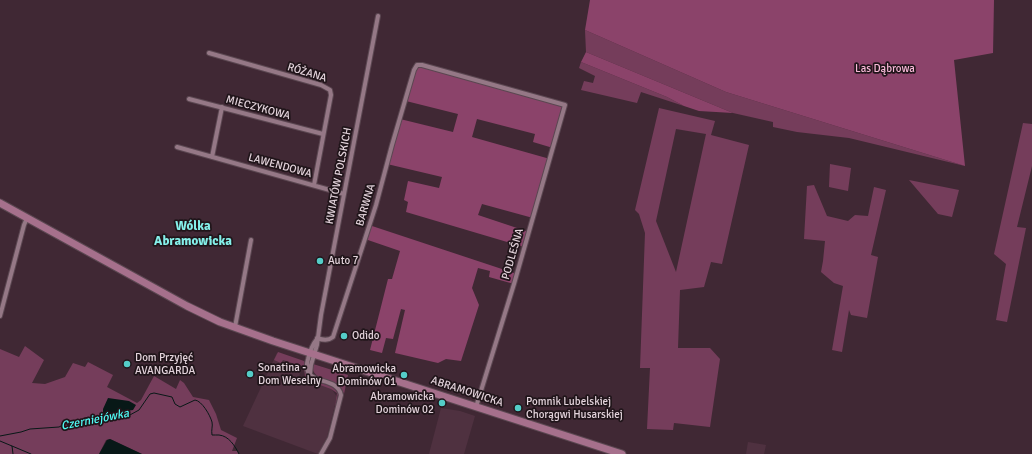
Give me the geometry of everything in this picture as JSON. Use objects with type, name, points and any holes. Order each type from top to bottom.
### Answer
[{"type":"main road","name":"ABRAMOWICKA","points":[[0,203],[173,299],[235,328],[622,454]]},
{"type":"street","name":"KWIATÓW POLSKICH","points":[[321,454],[330,438],[340,394],[336,386],[316,379],[310,374],[310,368],[378,16]]},
{"type":"street","name":"RÓŻANA","points":[[209,53],[329,88],[331,95],[314,185]]},
{"type":"street","name":"BARWNA","points":[[317,338],[330,340],[333,337],[376,205],[414,70],[417,65],[422,65]]},
{"type":"street","name":"PODLEŚNA","points":[[422,65],[565,105],[476,407]]},
{"type":"street","name":"MIECZYKOWA","points":[[189,99],[323,134]]},
{"type":"street","points":[[212,157],[222,107]]},
{"type":"street","name":"LAWENDOWA","points":[[177,147],[344,194]]},
{"type":"street","points":[[0,316],[24,224],[27,218]]},
{"type":"street","points":[[235,328],[252,240]]},
{"type":"shaded area","points":[[585,30],[726,92],[965,166],[849,138],[797,132],[773,127],[773,122],[733,113],[586,52]]},
{"type":"shaded area","points":[[581,62],[667,97],[684,106],[641,92],[637,103],[581,90],[584,81],[593,83],[595,76],[579,68]]},
{"type":"shaded area","points":[[659,108],[715,121],[711,135],[749,145],[722,264],[711,262],[704,287],[680,290],[678,348],[710,348],[720,359],[710,427],[674,423],[673,430],[647,429],[650,368],[640,368],[645,233],[639,214],[635,210]],"holes":[[[676,129],[706,134],[676,272],[656,221]]]},
{"type":"shaded area","points":[[1023,123],[1032,124],[1032,166],[1017,227],[1026,228],[1007,322],[996,320],[1006,264],[994,254]]},
{"type":"shaded area","points":[[830,164],[851,168],[848,191],[829,187]]},
{"type":"shaded area","points":[[909,180],[959,190],[952,217],[938,214]]},
{"type":"shaded area","points":[[814,185],[827,216],[848,221],[855,215],[868,216],[874,187],[886,190],[871,255],[878,257],[867,318],[851,315],[849,310],[842,352],[832,350],[843,286],[834,283],[821,272],[825,241],[804,239],[807,186]]},
{"type":"shaded area","points":[[25,346],[44,360],[32,383],[45,384],[65,377],[73,363],[85,367],[88,362],[113,375],[107,387],[137,403],[141,400],[154,376],[176,389],[180,380],[184,383],[193,397],[209,400],[216,414],[221,430],[237,438],[232,451],[237,451],[239,454],[142,454],[110,439],[106,440],[99,454],[0,454],[0,349],[19,357]]},
{"type":"shaded area","points":[[278,352],[304,361],[305,371],[309,377],[332,387],[335,390],[338,394],[334,413],[337,393],[331,389],[309,381],[305,377],[304,367],[283,360],[281,363],[274,360]]},
{"type":"shaded area","points":[[277,353],[303,363],[299,377],[331,388],[337,397],[327,437],[318,454],[243,426]]},
{"type":"shaded area","points":[[313,364],[348,375],[344,394],[336,383],[316,375],[313,370]]},
{"type":"shaded area","points":[[108,398],[129,401],[136,405],[133,410],[107,414],[103,413],[103,409]]},
{"type":"shaded area","points":[[441,408],[460,411],[475,416],[464,454],[429,454]]},
{"type":"shaded area","points":[[110,439],[142,454],[99,454],[107,440]]},
{"type":"shaded area","points":[[748,442],[766,445],[764,454],[746,454]]},
{"type":"green space","name":"Las Dąbrowa","points":[[590,0],[994,0],[993,53],[954,60],[965,166],[726,92],[585,30]]},
{"type":"green space","points":[[586,52],[733,113],[699,111],[684,106],[667,97],[581,62]]},
{"type":"green space","points":[[417,65],[565,105],[553,148],[533,142],[535,134],[477,119],[472,137],[550,159],[533,218],[482,204],[478,215],[529,232],[524,247],[406,212],[408,202],[404,200],[408,181],[439,188],[442,177],[387,164],[400,119],[453,132],[458,114],[406,101]]},
{"type":"green space","points":[[369,225],[517,274],[514,284],[489,277],[490,271],[478,268],[472,288],[479,305],[461,361],[446,359],[438,363],[395,353],[405,310],[401,309],[393,339],[386,338],[382,353],[370,350],[388,279],[392,279],[400,251],[365,239]]},
{"type":"waterway","name":"Czerniejówka","points":[[0,436],[30,429],[59,427],[73,422],[128,416],[139,410],[150,394],[154,393],[172,397],[175,404],[180,407],[195,400],[198,401],[211,419],[212,435],[219,435],[229,439],[239,454]]},
{"type":"waterway","points":[[0,441],[12,446],[13,454]]},
{"type":"waterway","points":[[12,446],[31,454]]},
{"type":"place","name":"Auto 7","points":[[320,261]]},
{"type":"place","name":"Odido","points":[[344,336]]},
{"type":"place","name":"Dom Przyjęć AVANGARDA","points":[[127,364]]},
{"type":"place","name":"Sonatina - Dom Weselny","points":[[250,374]]},
{"type":"place","name":"Abramowicka Dominów 01","points":[[404,375]]},
{"type":"place","name":"Abramowicka Dominów 02","points":[[442,403]]},
{"type":"place","name":"Pomnik Lubelskiej Chorągwi Husarskiej","points":[[518,408]]},
{"type":"district","name":"Wólka Abramowicka","points":[[193,234]]}]
